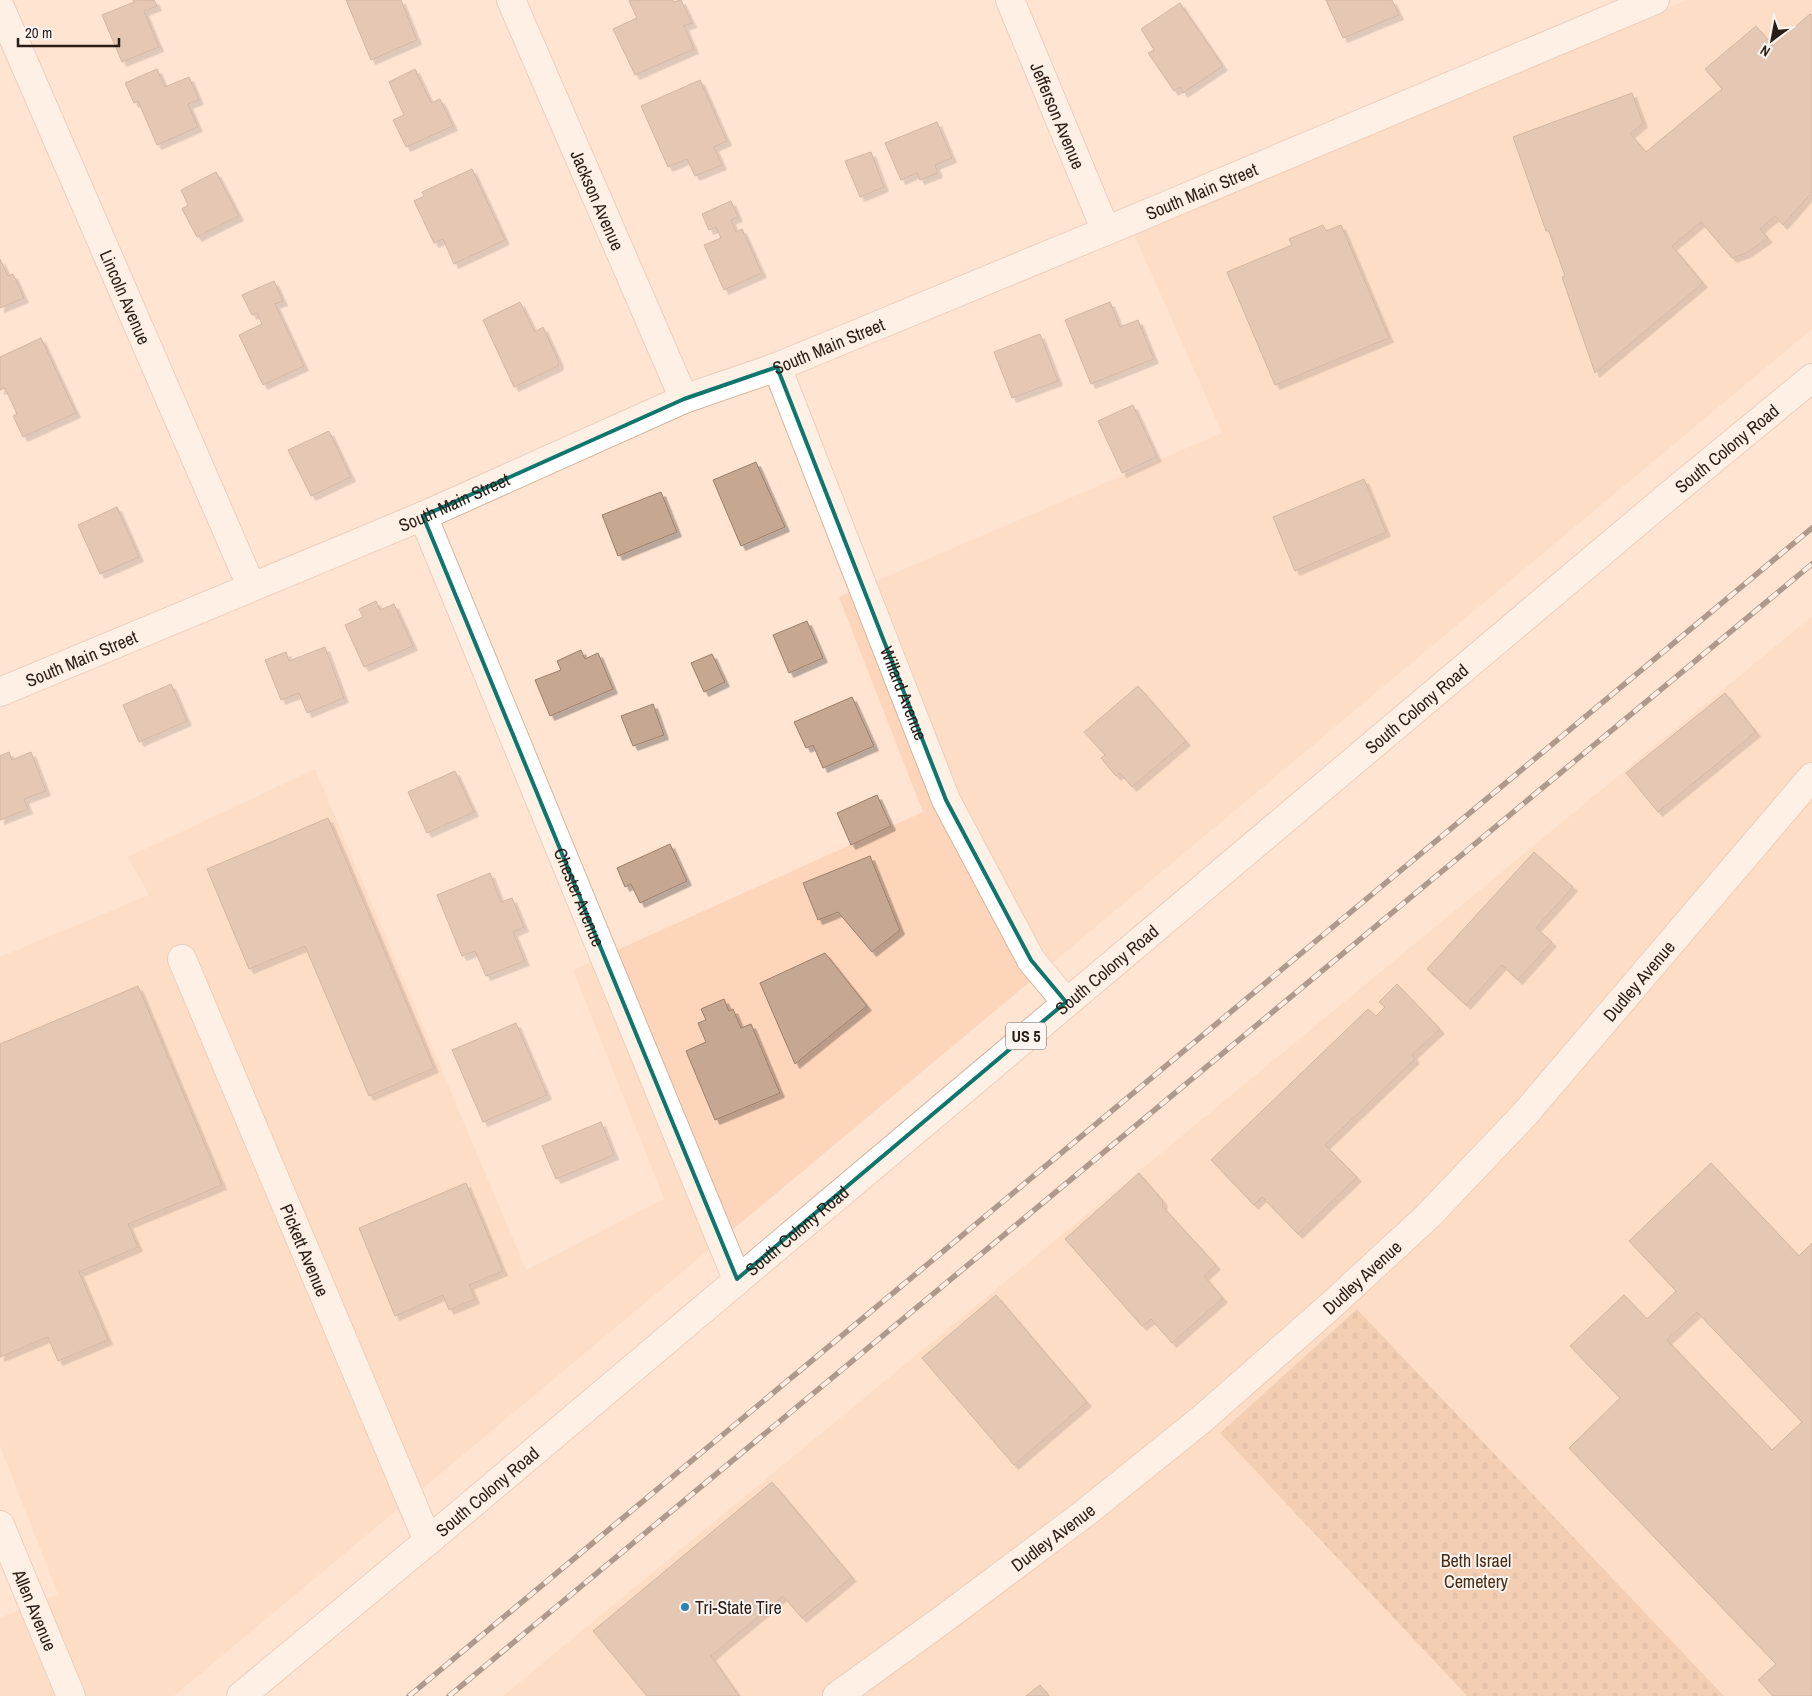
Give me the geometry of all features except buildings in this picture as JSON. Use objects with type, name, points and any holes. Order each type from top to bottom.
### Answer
[{"type":"street","name":"Jackson Avenue","points":[[512,0],[684,399]]},
{"type":"street","name":"Jefferson Avenue","points":[[1010,0],[1106,231]]},
{"type":"street","name":"South Main Street","points":[[0,692],[423,516],[684,399],[777,367],[1655,0]]},
{"type":"street","name":"Lincoln Avenue","points":[[0,7],[251,586]]},
{"type":"street","name":"Willard Avenue","points":[[777,367],[946,800],[1031,960],[1066,1002]]},
{"type":"street","name":"South Colony Road","points":[[241,1696],[428,1541],[1666,498],[1812,378]]},
{"type":"street","name":"Chester Avenue","points":[[423,516],[737,1280]]},
{"type":"street","name":"Dudley Avenue","points":[[837,1696],[1085,1513],[1202,1419],[1326,1310],[1428,1216],[1525,1114],[1812,777]]},
{"type":"street","name":"Pickett Avenue","points":[[182,959],[428,1541]]},
{"type":"street","name":"Allen Avenue","points":[[0,1525],[71,1696]]},
{"type":"highlighted area","points":[[777,367],[946,800],[1031,960],[1066,1002],[737,1279],[423,516],[684,399]]},
{"type":"shaded area","points":[[1687,0],[1812,0],[1812,329],[174,1696],[0,1696],[0,1618],[58,1594],[0,1446],[0,957],[149,895],[128,857],[315,769],[526,1270],[664,1199],[573,970],[923,812],[839,597],[1222,433],[1133,232]]},
{"type":"shaded area","points":[[1812,616],[1812,1696],[1724,1696],[1357,1309],[1220,1433],[1467,1696],[503,1696]]},
{"type":"green space","name":"Beth Israel Cemetery","points":[[1357,1309],[1724,1696],[1467,1696],[1220,1433]]},
{"type":"railway","points":[[409,1696],[1812,528]]},
{"type":"railway","points":[[449,1696],[1812,564]]},
{"type":"place","name":"Tri-State Tire","points":[[685,1607]]}]
